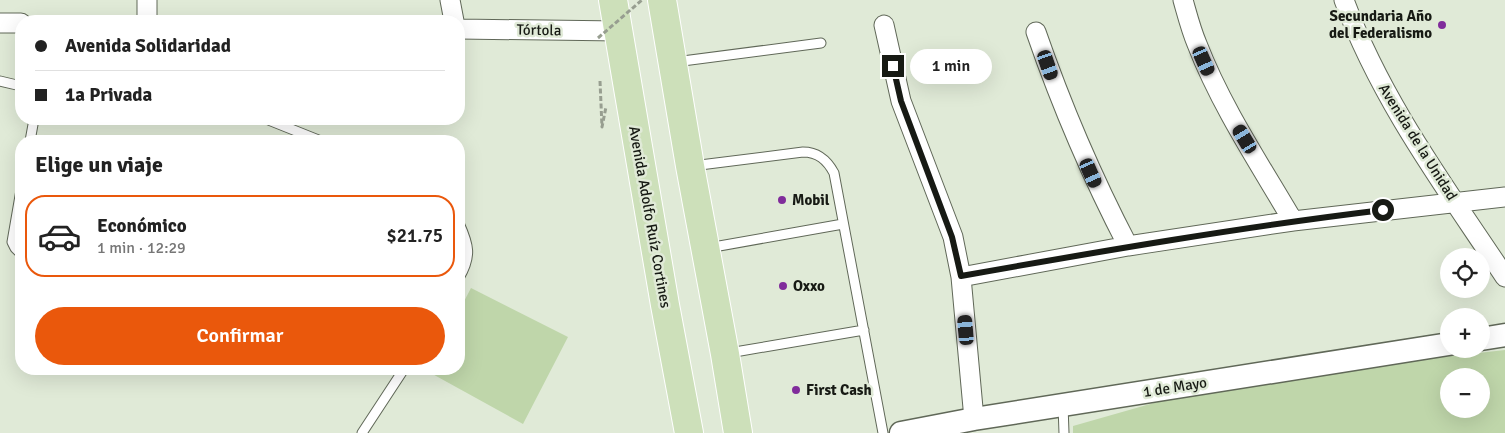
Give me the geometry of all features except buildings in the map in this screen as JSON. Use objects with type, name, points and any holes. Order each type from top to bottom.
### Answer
[{"type":"main road","name":"Avenida Adolfo Ruíz Cortines","points":[[613,0],[608,35],[665,305],[689,433]]},
{"type":"main road","points":[[662,0],[704,249],[725,354],[738,433]]},
{"type":"street","points":[[147,0],[147,15]]},
{"type":"street","points":[[450,0],[453,15]]},
{"type":"street","points":[[1183,0],[1196,43],[1212,78],[1235,122],[1293,221]]},
{"type":"street","name":"Avenida de la Unidad","points":[[1344,0],[1379,81],[1419,147],[1505,277]]},
{"type":"street","points":[[0,23],[15,23]]},
{"type":"street","points":[[884,25],[901,101],[952,237],[961,276],[974,419]]},
{"type":"street","name":"Tórtola","points":[[465,29],[608,35]]},
{"type":"street","points":[[1036,32],[1071,128],[1098,188],[1128,246]]},
{"type":"street","points":[[961,276],[1128,246],[1293,221],[1505,197]]},
{"type":"street","points":[[1490,338],[1505,335]]},
{"type":"street","name":"1 de Mayo","points":[[901,433],[974,419],[1440,345]]},
{"type":"lane","points":[[672,62],[822,43]]},
{"type":"lane","points":[[0,81],[15,85]]},
{"type":"lane","points":[[281,125],[306,135]]},
{"type":"lane","points":[[690,166],[812,152],[821,156],[829,164],[834,173],[883,433]]},
{"type":"lane","points":[[704,249],[843,224]]},
{"type":"lane","points":[[15,225],[12,242],[15,248]]},
{"type":"lane","points":[[465,237],[468,244],[465,267]]},
{"type":"lane","points":[[725,354],[864,330]]},
{"type":"lane","points":[[362,433],[400,375]]},
{"type":"lane","points":[[1063,405],[1064,433]]},
{"type":"path","points":[[608,35],[642,0]]},
{"type":"green space","points":[[471,288],[568,337],[523,424],[434,375],[465,375],[465,300]]},
{"type":"green space","points":[[1505,350],[1505,433],[1073,433],[1073,426],[1231,381],[1440,357],[1490,358],[1490,352]]},
{"type":"place","name":"Secundaria Año del Federalismo","points":[[1442,25]]},
{"type":"place","name":"Mobil","points":[[782,200]]},
{"type":"place","name":"Oxxo","points":[[783,286]]},
{"type":"place","name":"First Cash","points":[[796,390]]},
{"type":"route","points":[[893,66],[901,101],[952,237],[961,276],[1128,246],[1293,221],[1383,210]]}]
